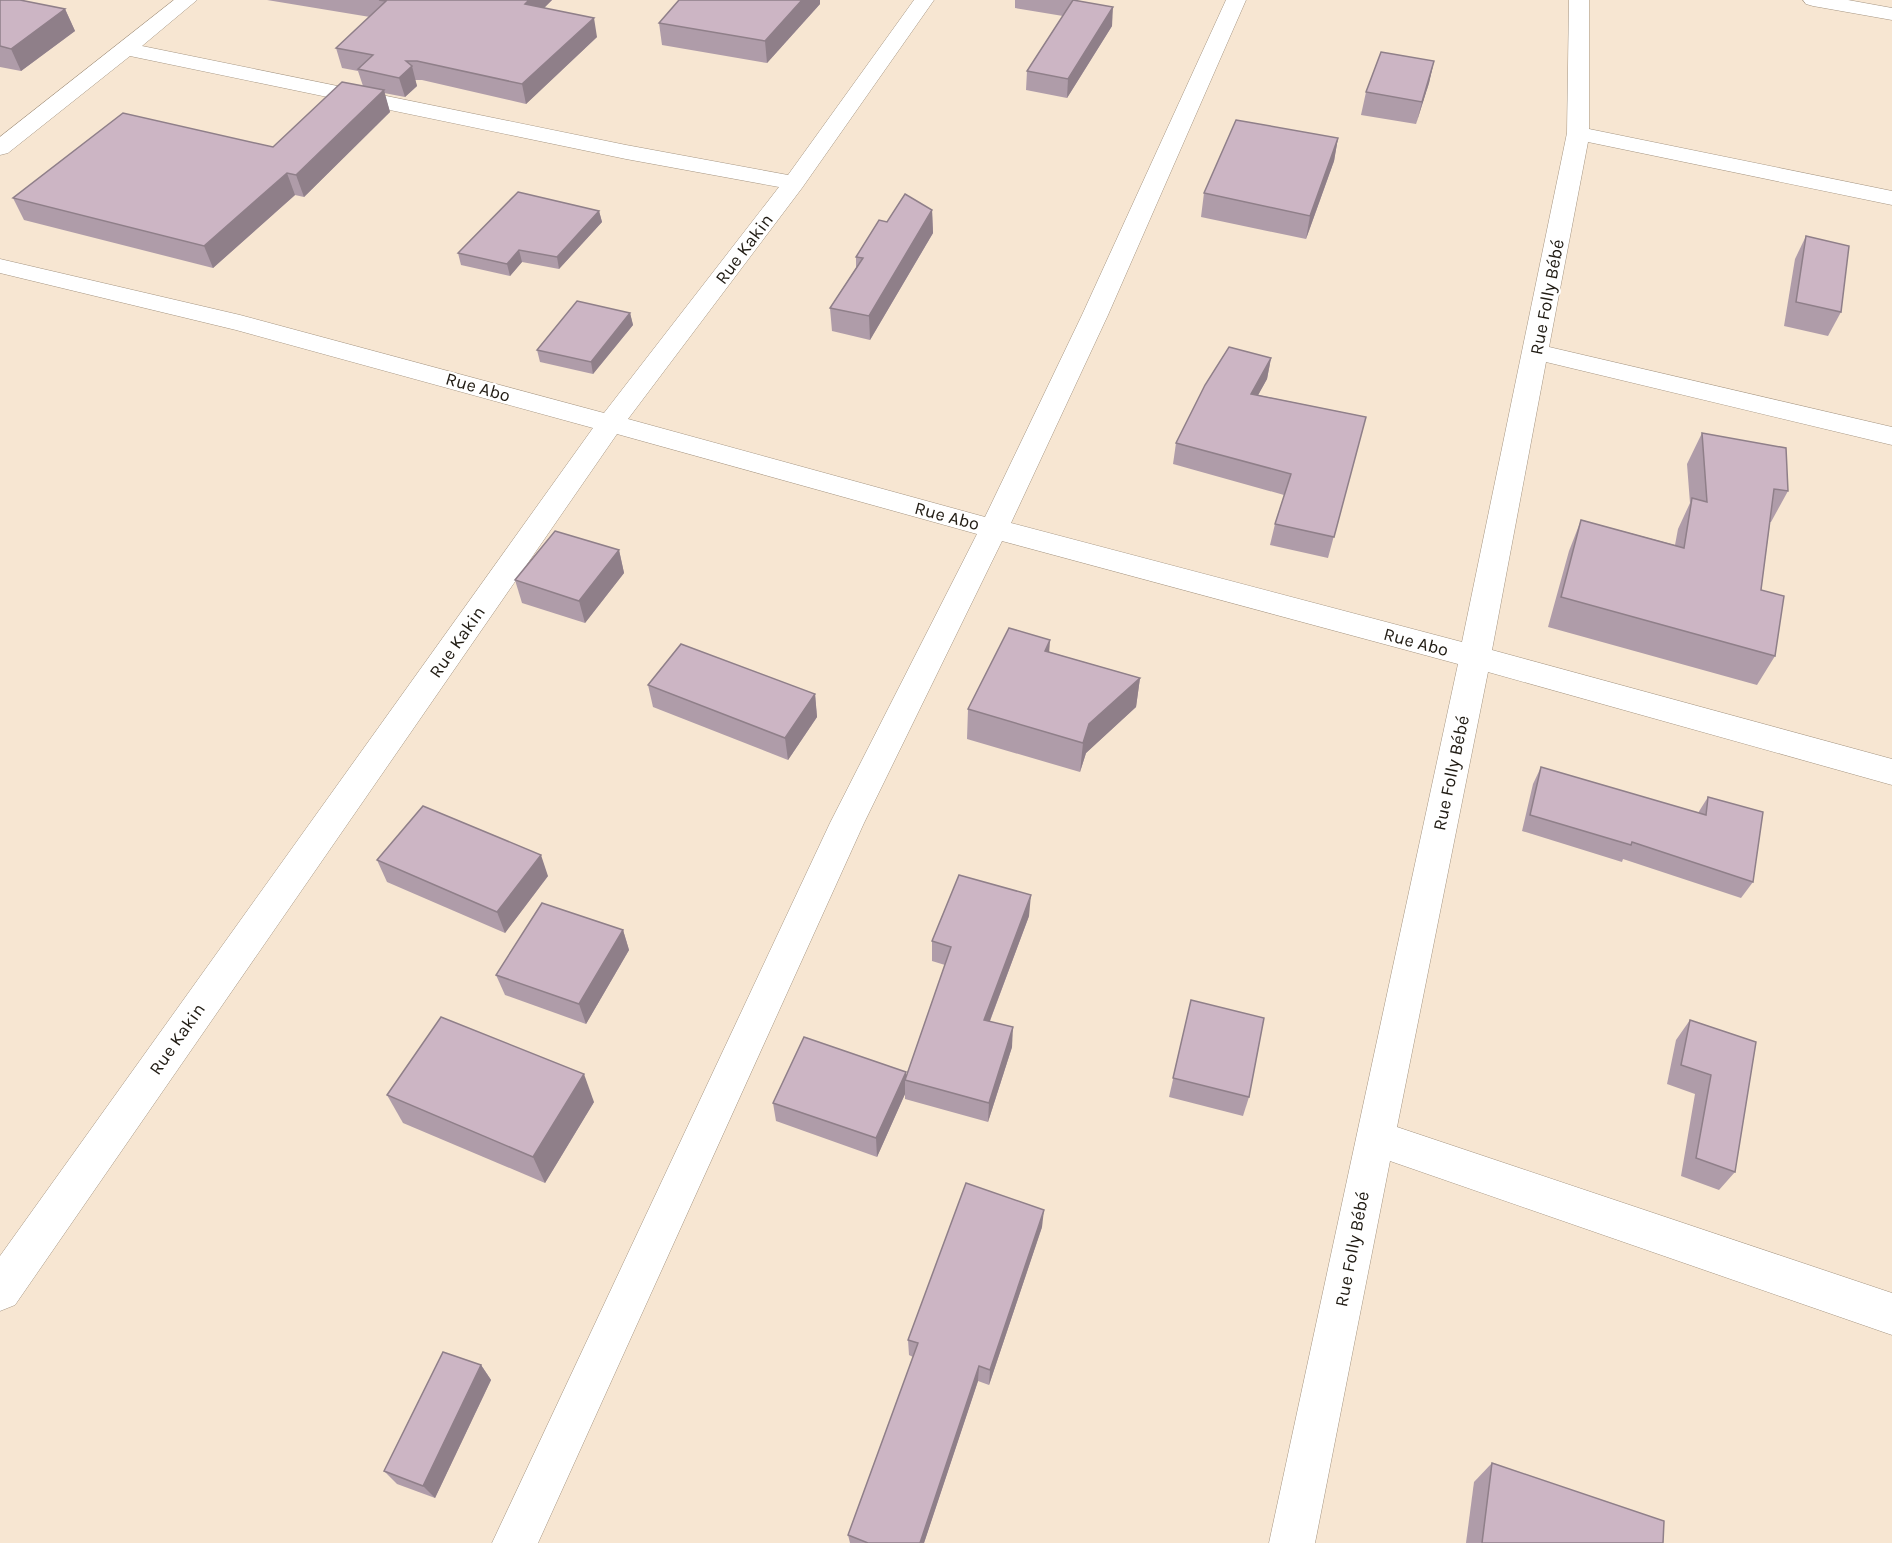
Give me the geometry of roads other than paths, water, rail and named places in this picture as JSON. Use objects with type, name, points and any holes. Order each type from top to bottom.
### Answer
[{"type":"street","points":[[0,148],[186,0]]},
{"type":"street","points":[[515,1543],[847,823],[993,529],[1105,293],[1236,0]]},
{"type":"street","name":"Rue Folly Bébé","points":[[1293,1543],[1537,352],[1578,133],[1579,0]]},
{"type":"street","points":[[1813,0],[1892,14]]},
{"type":"street","name":"Rue Kakin","points":[[0,1291],[610,424],[794,183],[916,2]]},
{"type":"street","points":[[127,49],[626,152],[794,183]]},
{"type":"street","points":[[1578,133],[1892,198]]},
{"type":"street","name":"Rue Abo","points":[[0,266],[240,323],[1892,772]]},
{"type":"street","points":[[1537,352],[1892,436]]},
{"type":"street","points":[[1375,1138],[1892,1314]]}]
